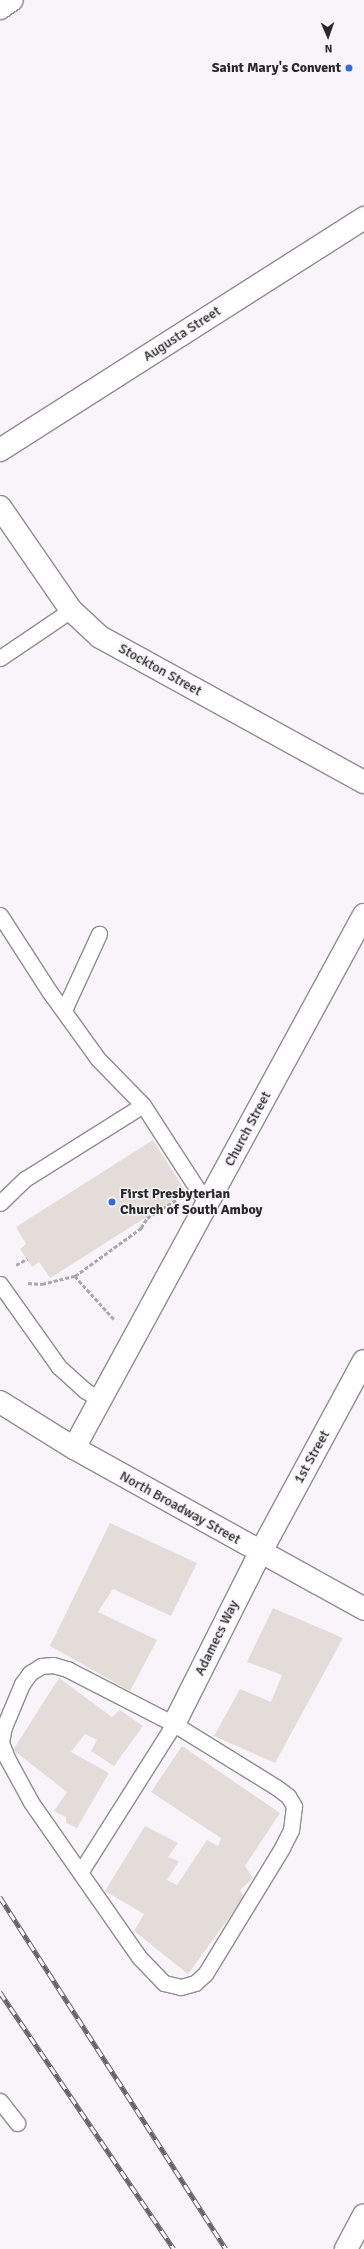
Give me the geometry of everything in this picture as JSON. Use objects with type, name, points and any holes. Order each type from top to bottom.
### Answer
[{"type":"street","points":[[0,8],[12,0]]},
{"type":"street","name":"Augusta Street","points":[[0,450],[364,218]]},
{"type":"street","name":"Stockton Street","points":[[0,507],[70,610],[100,637],[364,782]]},
{"type":"street","name":"Church Street","points":[[74,1448],[133,1340],[202,1196],[364,915]]},
{"type":"street","name":"1st Street","points":[[260,1553],[364,1361]]},
{"type":"street","name":"North Broadway Street","points":[[0,1402],[74,1448],[260,1553],[364,1609]]},
{"type":"street","name":"Adamecs Way","points":[[174,1724],[260,1553]]},
{"type":"street","points":[[346,2249],[364,2215]]},
{"type":"lane","points":[[0,658],[70,610]]},
{"type":"lane","points":[[0,915],[98,1059],[143,1105],[202,1196]]},
{"type":"lane","points":[[64,1010],[99,934]]},
{"type":"lane","points":[[0,1203],[25,1179],[143,1105]]},
{"type":"lane","points":[[0,1284],[60,1367],[86,1391],[100,1400]]},
{"type":"lane","points":[[52,1665],[67,1670],[174,1724],[276,1787],[288,1796],[294,1806],[291,1830],[282,1848],[205,1974],[195,1983],[180,1987],[164,1983],[139,1957],[31,1802],[1,1742],[4,1727],[22,1684],[30,1673],[41,1666],[52,1665]]},
{"type":"lane","points":[[81,1872],[174,1724]]},
{"type":"lane","points":[[0,2100],[17,2123]]},
{"type":"path","points":[[24,1278],[26,1282],[42,1284],[75,1276],[141,1228],[147,1218],[202,1196]]},
{"type":"path","points":[[75,1276],[133,1340]]},
{"type":"building","name":"First Presbyterian Church of South Amboy","points":[[153,1140],[186,1192],[50,1278],[39,1262],[32,1267],[20,1249],[26,1244],[16,1227]]},
{"type":"building","points":[[110,1523],[197,1563],[171,1616],[113,1589],[98,1612],[157,1640],[130,1691],[50,1646]]},
{"type":"building","points":[[273,1608],[343,1638],[275,1763],[214,1736],[240,1689],[271,1702],[282,1675],[247,1662]]},
{"type":"building","points":[[59,1678],[112,1717],[120,1710],[143,1726],[114,1766],[91,1751],[97,1740],[85,1734],[71,1752],[109,1773],[77,1828],[66,1823],[66,1817],[54,1811],[67,1792],[13,1750]]},
{"type":"building","points":[[182,1746],[280,1813],[245,1866],[253,1878],[240,1890],[244,1897],[188,1974],[134,1931],[144,1914],[105,1891],[145,1826],[178,1843],[168,1857],[179,1861],[167,1880],[177,1885],[207,1840],[218,1846],[221,1838],[151,1792]]},
{"type":"railway","points":[[0,1897],[226,2249]]},
{"type":"railway","points":[[0,1992],[174,2249]]},
{"type":"place","name":"Saint Mary's Convent","points":[[349,68]]},
{"type":"place","name":"First Presbyterian Church of South Amboy","points":[[112,1202]]}]
